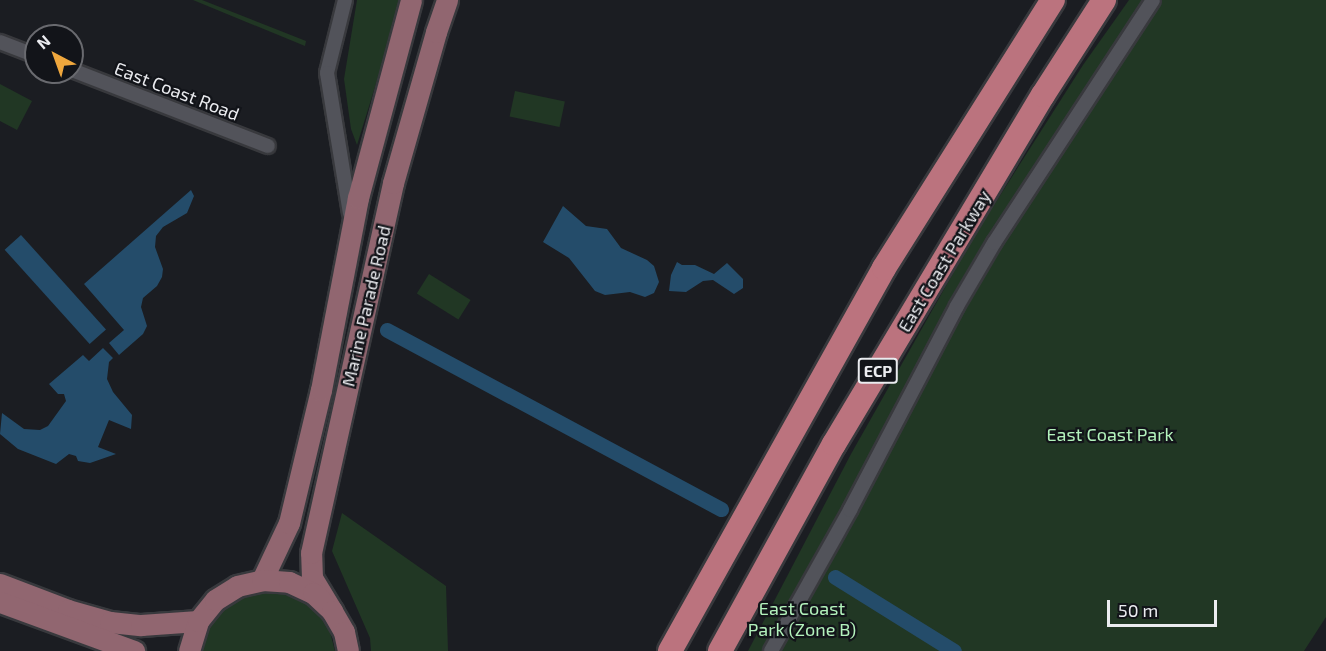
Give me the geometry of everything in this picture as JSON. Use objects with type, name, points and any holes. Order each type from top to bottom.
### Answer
[{"type":"highway","name":"ECP","points":[[670,651],[884,268],[1053,0]]},
{"type":"highway","name":"East Coast Parkway","points":[[720,651],[834,444],[1043,95],[1104,0]]},
{"type":"highway","name":"ECP","points":[[1043,95],[1088,46],[1120,0]]},
{"type":"main road","name":"Marine Parade Road","points":[[262,580],[290,523],[321,390],[353,227],[384,93],[411,0]]},
{"type":"main road","name":"Marine Parade Road","points":[[348,651],[344,632],[312,578],[311,553],[393,183],[447,0]]},
{"type":"main road","points":[[189,651],[198,621],[215,600],[237,586],[262,580],[289,582],[313,593],[332,611]]},
{"type":"main road","points":[[0,584],[68,610],[110,622],[141,625],[198,621]]},
{"type":"main road","points":[[0,602],[82,630],[134,651]]},
{"type":"main road","points":[[82,630],[98,651]]},
{"type":"street","name":"Marine Parade Road","points":[[345,0],[327,73],[353,227]]},
{"type":"street","points":[[771,651],[850,510],[962,297],[994,243],[1153,0]]},
{"type":"street","points":[[0,42],[24,51]]},
{"type":"street","name":"East Coast Road","points":[[84,75],[268,146]]},
{"type":"green space","points":[[193,0],[202,0],[306,41],[305,46]]},
{"type":"green space","points":[[357,0],[402,0],[357,145],[351,129],[344,79]]},
{"type":"green space","name":"East Coast Park","points":[[1129,0],[1326,0],[1326,617],[1304,651],[748,651],[851,454],[973,238],[1083,65]]},
{"type":"green space","points":[[0,84],[32,101],[17,130],[0,121]]},
{"type":"green space","points":[[515,91],[565,102],[559,127],[510,116]]},
{"type":"green space","points":[[429,274],[471,300],[458,319],[417,294]]},
{"type":"green space","points":[[342,513],[446,586],[448,651],[371,651],[370,638],[332,551]]},
{"type":"green space","points":[[274,592],[297,598],[316,611],[329,628],[335,651],[202,651],[203,642],[213,621],[229,604],[251,594]]},
{"type":"water","points":[[191,190],[194,196],[187,213],[163,227],[156,236],[155,247],[163,269],[157,286],[143,298],[141,307],[147,326],[143,334],[119,355],[109,343],[124,330],[84,284]]},
{"type":"water","points":[[563,206],[586,226],[607,229],[621,248],[647,260],[654,266],[659,282],[654,293],[645,297],[630,292],[605,295],[595,291],[569,258],[543,242]]},
{"type":"water","points":[[21,235],[106,329],[90,344],[5,250]]},
{"type":"water","points":[[677,262],[682,265],[695,265],[714,274],[727,263],[743,279],[743,288],[734,294],[713,280],[703,281],[686,292],[669,291],[671,275]]},
{"type":"water","points":[[103,348],[113,358],[109,362],[107,379],[113,392],[132,415],[131,429],[109,420],[98,447],[116,454],[90,463],[78,461],[76,456],[69,454],[56,464],[18,449],[0,434],[2,413],[24,429],[40,430],[48,426],[66,401],[64,394],[58,394],[49,384],[83,355],[89,361]]},
{"type":"waterway","points":[[387,330],[721,509]]},
{"type":"waterway","points":[[835,577],[954,651]]},
{"type":"park label","name":"East Coast Park (Zone B)","points":[[802,619]]}]
